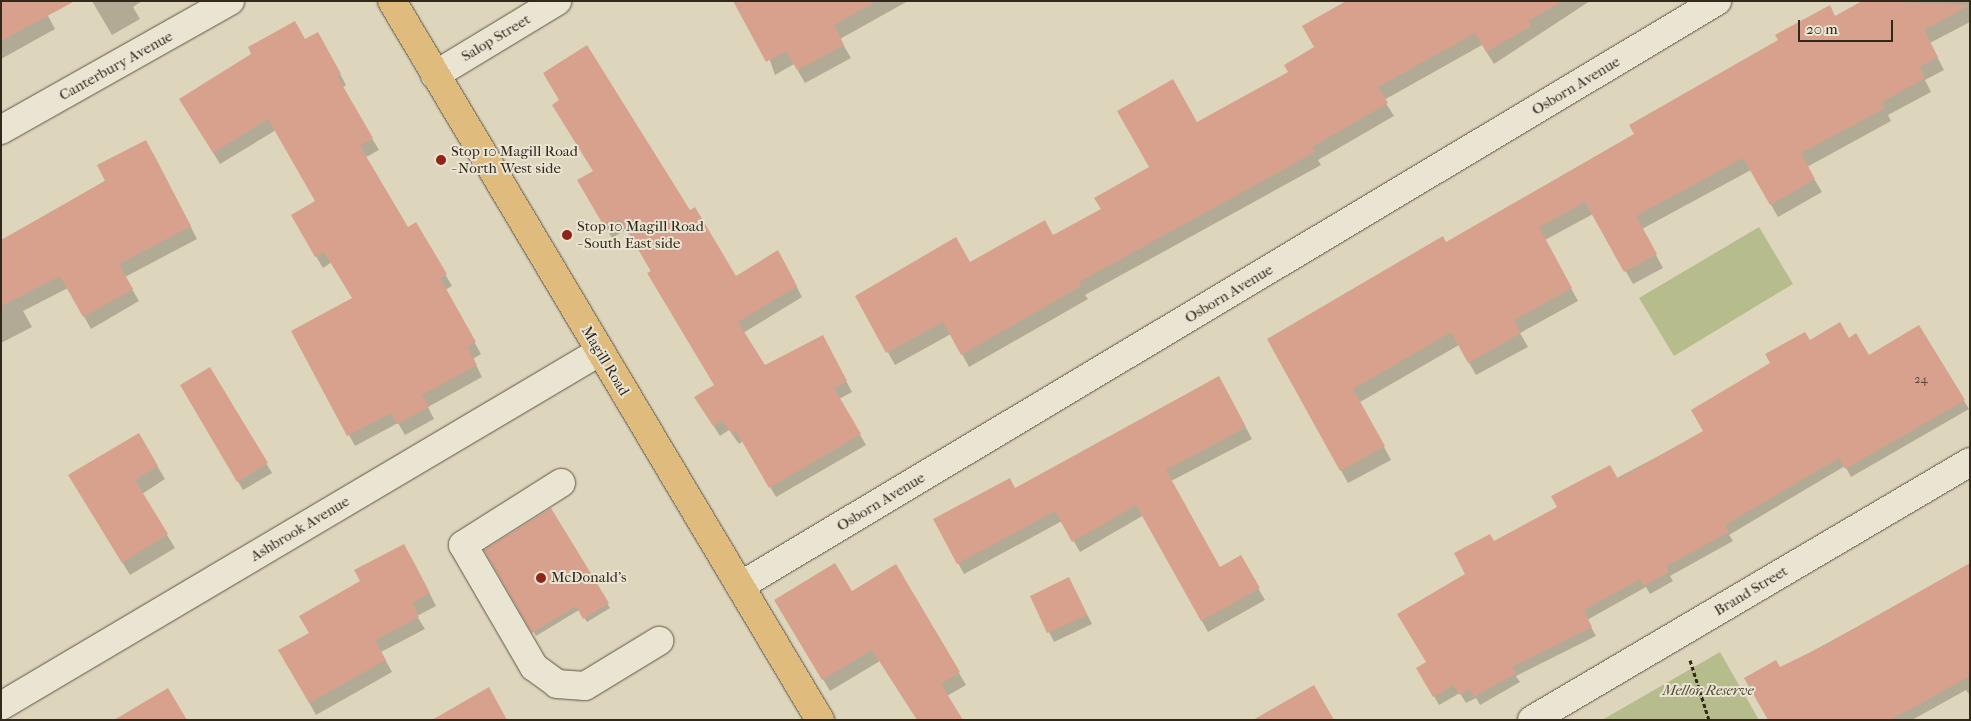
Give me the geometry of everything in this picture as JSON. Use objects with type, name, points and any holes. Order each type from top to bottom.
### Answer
[{"type":"main road","name":"Magill Road","points":[[392,1],[434,75],[820,720]]},
{"type":"street","name":"Canterbury Avenue","points":[[1,130],[230,1]]},
{"type":"street","name":"Salop Street","points":[[434,75],[557,1]]},
{"type":"street","name":"Osborn Avenue","points":[[740,586],[1717,1]]},
{"type":"street","name":"Ashbrook Avenue","points":[[1,706],[599,352]]},
{"type":"street","name":"Brand Street","points":[[1532,720],[1970,462]]},
{"type":"street","points":[[561,483],[463,544],[534,667],[557,684],[585,686],[659,641]]},
{"type":"path","points":[[1675,636],[1692,664],[1709,720]]},
{"type":"green space","points":[[1759,227],[1793,284],[1674,356],[1639,298]]},
{"type":"green space","name":"Mellor Reserve","points":[[1720,652],[1759,720],[1602,720]]},
{"type":"building","points":[[1,1],[75,1],[1,41]]},
{"type":"building","points":[[733,1],[877,1],[834,25],[844,45],[797,70],[786,51],[766,62]]},
{"type":"building","points":[[1346,1],[1563,1],[1528,21],[1531,26],[1486,52],[1475,33],[1378,87],[1388,103],[1312,147],[1315,152],[1079,282],[1081,286],[961,355],[943,322],[886,353],[855,296],[956,237],[970,262],[1045,220],[1053,235],[1101,209],[1094,198],[1149,167],[1117,111],[1173,79],[1197,122],[1288,72],[1284,65],[1314,47],[1302,26]]},
{"type":"building","points":[[1862,1],[1970,5],[1924,30],[1938,57],[1919,67],[1925,78],[1882,102],[1885,108],[1801,153],[1815,179],[1770,205],[1743,158],[1636,216],[1657,254],[1624,272],[1585,202],[1539,227],[1572,288],[1514,320],[1521,333],[1468,363],[1451,332],[1353,389],[1385,446],[1340,471],[1267,339],[1443,236],[1446,242],[1634,134],[1629,125],[1778,40],[1775,35],[1830,5],[1835,16]]},
{"type":"building","points":[[295,21],[305,39],[318,32],[341,74],[337,76],[373,138],[360,146],[408,227],[416,222],[447,274],[440,278],[476,342],[467,347],[477,365],[422,395],[429,407],[397,424],[391,413],[347,436],[291,331],[352,298],[324,252],[315,257],[291,215],[315,201],[268,119],[213,153],[179,99],[251,54],[248,47]]},
{"type":"building","points":[[587,45],[690,210],[695,207],[736,276],[778,250],[797,286],[738,322],[765,365],[823,335],[847,381],[834,388],[861,434],[769,488],[736,431],[732,434],[722,420],[713,426],[694,397],[714,385],[647,273],[651,271],[620,219],[605,228],[577,180],[593,171],[552,105],[559,100],[543,73]]},
{"type":"building","points":[[146,140],[191,226],[119,264],[133,289],[83,317],[60,276],[1,306],[1,240],[105,181],[97,165]]},
{"type":"building","points":[[1840,322],[1849,338],[1856,333],[1869,355],[1919,325],[1965,400],[1845,469],[1839,458],[1725,525],[1729,532],[1666,566],[1669,572],[1643,586],[1640,579],[1584,610],[1592,627],[1512,667],[1516,673],[1474,697],[1469,689],[1460,695],[1454,685],[1433,697],[1416,668],[1426,662],[1397,614],[1465,574],[1454,553],[1490,534],[1494,541],[1557,507],[1551,496],[1610,465],[1618,479],[1703,431],[1691,410],[1770,363],[1765,354],[1805,332],[1810,340]]},
{"type":"building","points":[[210,367],[268,463],[237,482],[180,385]]},
{"type":"building","points":[[1219,376],[1246,427],[1166,470],[1220,567],[1241,555],[1260,588],[1201,621],[1136,505],[1072,542],[1055,511],[957,564],[933,519],[1010,478],[1015,488]]},
{"type":"building","points":[[139,433],[158,466],[135,480],[168,534],[122,563],[68,475]]},
{"type":"building","name":"McDonald's","points":[[551,508],[609,603],[583,619],[576,606],[532,633],[484,550]]},
{"type":"building","points":[[404,544],[430,593],[412,603],[419,617],[375,640],[386,660],[309,703],[278,650],[309,633],[299,616],[360,581],[354,570]]},
{"type":"building","points":[[835,563],[852,591],[896,564],[960,672],[941,684],[963,720],[917,720],[872,650],[822,680],[774,600]]},
{"type":"building","points":[[1970,563],[1970,676],[1890,720],[1768,720],[1744,678],[1776,660],[1780,667],[1825,645]]},
{"type":"building","points":[[1069,577],[1087,615],[1047,633],[1030,596]]},
{"type":"building","points":[[1314,685],[1334,720],[1253,720]]},
{"type":"building","points":[[489,687],[507,720],[432,720]]},
{"type":"building","points":[[168,688],[187,720],[114,720]]},
{"type":"place","name":"Stop 10 Magill Road - North West side","points":[[441,160]]},
{"type":"place","name":"Stop 10 Magill Road - South East side","points":[[567,235]]},
{"type":"place","name":"McDonald's","points":[[541,578]]}]
